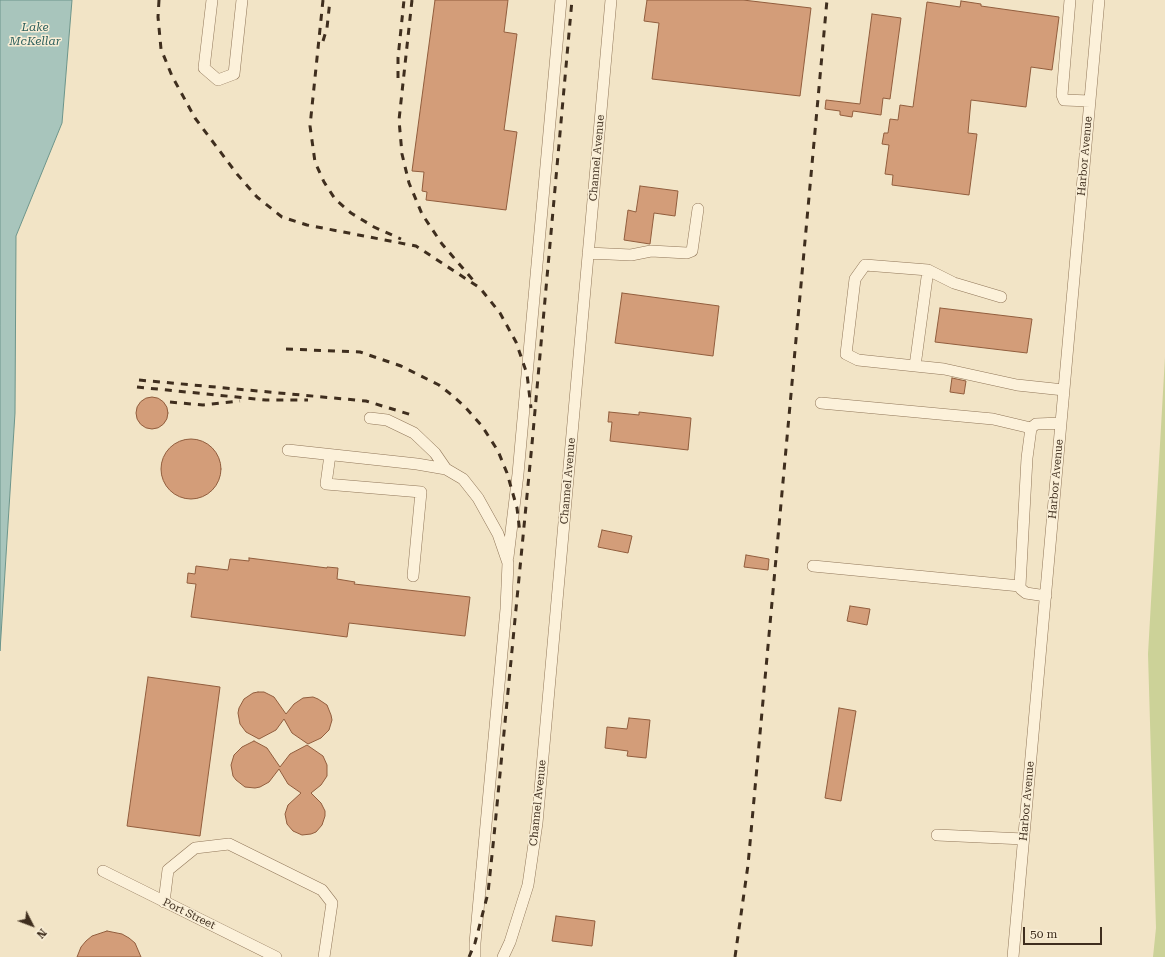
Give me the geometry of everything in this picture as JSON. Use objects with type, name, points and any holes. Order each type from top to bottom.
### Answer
[{"type":"street","points":[[212,0],[204,68],[218,80],[234,74],[242,0]]},
{"type":"street","points":[[475,957],[475,943],[506,609],[508,547],[518,474],[561,0]]},
{"type":"street","name":"Channel Avenue","points":[[503,957],[510,942],[528,885],[537,823],[611,0]]},
{"type":"street","points":[[1070,0],[1062,95],[1064,100],[1090,101]]},
{"type":"street","name":"Harbor Avenue","points":[[1013,957],[1099,0]]},
{"type":"street","points":[[588,253],[630,255],[651,252],[687,253],[692,251],[698,209]]},
{"type":"street","points":[[1001,297],[954,283],[928,270],[865,265],[855,279],[846,354],[858,360],[944,369],[1017,384],[1064,390]]},
{"type":"street","points":[[915,366],[928,270]]},
{"type":"street","points":[[821,403],[993,419],[1032,428]]},
{"type":"street","points":[[370,418],[387,420],[414,434],[435,453],[446,469]]},
{"type":"street","points":[[1046,596],[1026,593],[1020,586],[1028,458],[1032,428],[1036,424],[1061,423]]},
{"type":"street","points":[[288,450],[417,464],[446,469],[463,479],[478,498],[498,534],[508,563]]},
{"type":"street","points":[[330,455],[326,484],[421,492],[413,576]]},
{"type":"street","points":[[813,566],[1020,586]]},
{"type":"street","points":[[937,835],[1024,839]]},
{"type":"street","points":[[164,902],[168,870],[195,848],[229,844],[322,890],[332,903],[324,957]]},
{"type":"street","name":"Port Street","points":[[103,871],[276,957]]},
{"type":"green space","points":[[1165,357],[1165,957],[1153,957],[1156,928],[1148,654]]},
{"type":"water","name":"Lake McKellar","points":[[0,0],[72,0],[62,123],[16,236],[15,413],[0,651]]},
{"type":"building","points":[[435,0],[508,0],[504,32],[517,34],[504,130],[517,132],[506,210],[426,200],[427,192],[422,191],[424,172],[412,171]]},
{"type":"building","points":[[647,0],[743,0],[811,8],[800,96],[652,79],[659,23],[644,21]]},
{"type":"building","points":[[961,1],[981,4],[981,6],[1059,17],[1052,70],[1031,67],[1026,107],[971,100],[968,133],[977,134],[969,195],[892,185],[893,175],[885,174],[889,145],[882,144],[884,133],[888,133],[890,119],[898,120],[900,105],[913,107],[927,2],[960,7]]},
{"type":"building","points":[[872,14],[901,18],[890,99],[883,98],[881,115],[853,111],[852,117],[840,115],[840,111],[825,109],[826,100],[860,104]]},
{"type":"building","points":[[640,186],[678,191],[675,216],[654,213],[650,244],[624,240],[628,210],[636,212]]},
{"type":"building","points":[[622,293],[719,306],[713,356],[615,343]]},
{"type":"building","points":[[940,308],[1032,319],[1027,353],[935,342]]},
{"type":"building","points":[[952,378],[966,381],[964,394],[950,392]]},
{"type":"building","points":[[152,397],[158,398],[165,404],[168,413],[167,419],[161,426],[152,429],[146,428],[139,422],[136,413],[137,407],[143,400]]},
{"type":"building","points":[[609,412],[639,415],[639,412],[691,418],[688,450],[610,441],[612,422],[608,422]]},
{"type":"building","points":[[191,439],[207,444],[212,448],[216,453],[221,469],[216,485],[212,490],[207,494],[191,499],[175,494],[170,490],[166,485],[161,469],[166,453],[170,448],[175,444]]},
{"type":"building","points":[[602,530],[632,536],[628,553],[598,547]]},
{"type":"building","points":[[746,555],[769,559],[768,570],[744,567]]},
{"type":"building","points":[[249,558],[327,568],[338,568],[337,579],[355,582],[354,584],[470,597],[465,636],[349,623],[347,637],[191,617],[196,584],[187,583],[188,573],[195,574],[196,566],[228,570],[230,559],[249,561]]},
{"type":"building","points":[[850,606],[870,609],[867,625],[847,621]]},
{"type":"building","points":[[148,677],[220,687],[200,836],[127,826]]},
{"type":"building","points":[[264,692],[274,697],[286,714],[294,704],[303,698],[313,697],[318,699],[327,705],[331,715],[332,720],[329,730],[321,738],[308,744],[292,733],[284,719],[276,730],[259,739],[246,732],[240,724],[238,713],[244,699],[253,693]]},
{"type":"building","points":[[839,708],[856,711],[841,801],[825,798]]},
{"type":"building","points":[[629,718],[650,720],[646,758],[627,756],[628,751],[605,748],[607,727],[627,729]]},
{"type":"building","points":[[254,741],[267,748],[280,767],[290,754],[307,745],[323,756],[327,765],[327,776],[321,785],[311,793],[321,803],[325,811],[322,825],[316,832],[302,835],[293,831],[287,824],[285,814],[288,805],[301,793],[288,784],[279,769],[269,782],[255,788],[245,787],[233,776],[231,765],[234,755],[242,747]]},
{"type":"building","points":[[556,916],[595,921],[592,946],[552,941]]},
{"type":"building","points":[[107,931],[122,934],[129,938],[135,943],[141,957],[77,957],[81,947],[86,941],[92,936]]},
{"type":"railway","points":[[159,0],[158,17],[161,49],[172,76],[195,118],[237,174],[257,197],[282,217],[307,225],[416,246],[480,288],[500,313],[516,342],[527,374],[531,408]]},
{"type":"railway","points":[[323,0],[310,126],[315,162],[324,182],[335,199],[351,213],[374,227],[401,239]]},
{"type":"railway","points":[[323,41],[327,28],[330,0]]},
{"type":"railway","points":[[398,78],[398,58],[404,0]]},
{"type":"railway","points":[[412,0],[399,120],[402,154],[409,183],[422,214],[442,244],[473,280]]},
{"type":"railway","points":[[469,957],[475,943],[488,893],[532,444],[572,0]]},
{"type":"railway","points":[[735,957],[748,865],[827,0]]},
{"type":"railway","points":[[286,349],[360,352],[401,366],[439,385],[453,396],[482,426],[498,451],[507,473],[517,508],[520,533]]},
{"type":"railway","points":[[139,380],[366,401],[412,415]]},
{"type":"railway","points":[[137,387],[266,400],[308,400]]},
{"type":"railway","points":[[170,402],[203,405],[240,401]]}]
